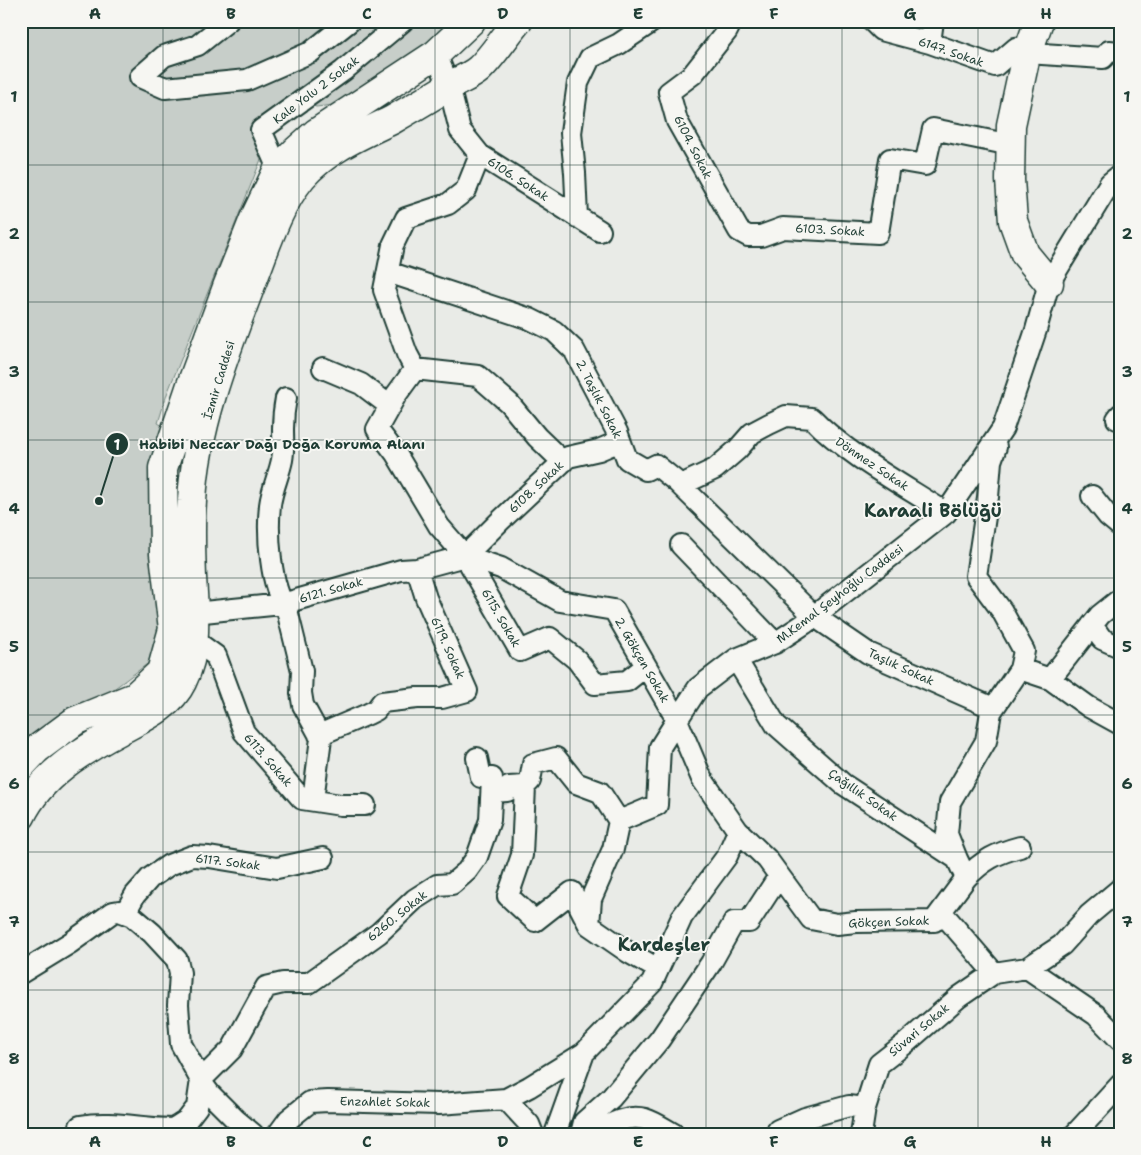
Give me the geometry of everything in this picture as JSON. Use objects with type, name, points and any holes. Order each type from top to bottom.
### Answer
[{"type":"street","points":[[228,21],[198,45],[164,56],[140,77],[165,88],[247,80],[312,52],[350,21]]},
{"type":"street","name":"Kale Yolu 2 Sokak","points":[[278,169],[262,130],[343,72],[403,21]]},
{"type":"street","name":"İzmir Caddesi","points":[[21,766],[37,749],[76,721],[134,698],[161,672],[173,629],[164,554],[163,468],[227,287],[254,220],[278,169],[316,134],[436,54],[471,21]]},
{"type":"street","name":"İzmir Caddesi","points":[[21,816],[33,794],[73,758],[98,742],[152,713],[168,701],[180,686],[189,668],[194,640],[190,539],[192,498],[198,450],[213,393],[240,313],[272,231],[289,197],[302,177],[320,160],[342,145],[419,105],[479,69],[518,21]]},
{"type":"street","points":[[577,217],[571,134],[578,82],[590,58],[619,44],[653,21]]},
{"type":"street","name":"6104. Sokak","points":[[732,21],[727,31],[693,74],[669,92],[678,121],[739,231]]},
{"type":"street","name":"6147. Sokak","points":[[872,21],[881,30],[930,43],[995,66],[1016,48],[1027,53]]},
{"type":"street","points":[[930,43],[933,21]]},
{"type":"street","points":[[1039,21],[1027,53],[1012,124],[1010,180],[1012,221],[1026,254],[1049,283]]},
{"type":"street","points":[[1027,53],[1103,58],[1109,51],[1120,52]]},
{"type":"street","name":"6106. Sokak","points":[[436,54],[449,86],[460,130],[480,155],[600,231]]},
{"type":"street","name":"6103. Sokak","points":[[739,231],[748,236],[761,236],[783,228],[878,233],[890,159],[925,165],[933,129],[1011,145]]},
{"type":"street","points":[[415,369],[407,354],[384,290],[393,245],[406,218],[448,204],[466,190],[480,155]]},
{"type":"street","name":"M.Kemal Şeyhoğlu Caddesi","points":[[619,821],[657,805],[660,747],[698,688],[736,659],[775,643],[814,616],[946,513],[1003,428],[1036,330],[1049,283],[1110,183],[1120,175]]},
{"type":"street","name":"2. Taşlık Sokak","points":[[388,272],[530,319],[554,331],[574,350],[620,441],[627,459],[646,470],[656,465],[681,485],[814,616]]},
{"type":"street","points":[[323,368],[362,384],[390,406]]},
{"type":"street","points":[[415,369],[377,429],[396,454],[439,526],[465,556]]},
{"type":"street","points":[[415,369],[478,376],[509,403],[537,437],[563,462]]},
{"type":"street","points":[[286,398],[283,413],[282,459],[270,503],[269,537],[273,568],[282,604],[287,610],[300,660],[303,705],[321,738],[313,800]]},
{"type":"street","name":"Dönmez Sokak","points":[[681,485],[715,469],[737,450],[752,433],[786,416],[812,418],[824,430],[868,463],[946,513]]},
{"type":"street","points":[[966,878],[947,834],[950,802],[986,741],[991,712],[1020,670],[1024,650],[1002,611],[976,576],[988,497],[991,461],[1003,428]]},
{"type":"street","name":"6108. Sokak","points":[[465,556],[568,457],[599,450],[620,441]]},
{"type":"street","points":[[1092,496],[1108,516],[1120,526]]},
{"type":"street","points":[[681,545],[775,643]]},
{"type":"street","name":"6121. Sokak","points":[[194,613],[282,604],[401,570],[417,569],[465,556]]},
{"type":"street","name":"6115. Sokak","points":[[465,556],[520,651],[550,638],[577,660],[595,684],[627,681],[646,666]]},
{"type":"street","name":"2. Gökçen Sokak","points":[[465,556],[501,568],[560,600],[614,610],[677,720]]},
{"type":"street","name":"6119. Sokak","points":[[320,735],[376,710],[382,702],[417,698],[442,698],[467,691],[426,598],[417,569]]},
{"type":"street","points":[[1050,679],[1103,612],[1120,599]]},
{"type":"street","name":"Taşlık Sokak","points":[[814,616],[868,653],[993,708]]},
{"type":"street","points":[[1092,625],[1102,639],[1120,647]]},
{"type":"street","name":"6113. Sokak","points":[[194,640],[216,656],[244,732],[302,799],[341,805],[365,805]]},
{"type":"street","name":"Çağıllık Sokak","points":[[736,659],[776,725],[843,784],[958,859]]},
{"type":"street","points":[[1020,670],[1050,679],[1089,707],[1119,723]]},
{"type":"street","points":[[555,1134],[584,1053],[652,983],[682,916],[727,856],[738,831],[702,779],[677,720]]},
{"type":"street","points":[[476,758],[480,777],[492,778],[492,792],[507,791],[509,787],[525,786],[530,781],[533,764],[556,758],[576,782],[600,792],[619,821],[613,849],[591,899],[589,925]]},
{"type":"street","points":[[525,786],[522,856],[508,896],[536,921],[572,892],[589,925],[628,952],[658,969]]},
{"type":"street","name":"6260. Sokak","points":[[201,1080],[232,1049],[266,987],[283,983],[309,983],[379,932],[415,899],[437,885],[452,884],[467,871],[477,857],[490,820],[492,792]]},
{"type":"street","name":"Gökçen Sokak","points":[[738,831],[767,859],[811,919],[837,924],[934,921],[945,916],[994,972]]},
{"type":"street","points":[[934,921],[966,878],[980,864],[1002,852],[1020,847]]},
{"type":"street","name":"6117. Sokak","points":[[125,913],[135,894],[150,878],[169,865],[192,856],[277,868],[323,858]]},
{"type":"street","points":[[581,1134],[584,1122],[611,1098],[660,1039],[711,963],[734,922],[749,922],[779,876]]},
{"type":"street","points":[[994,972],[1028,968],[1062,944],[1089,915],[1120,889]]},
{"type":"street","points":[[21,973],[70,943],[113,912],[125,913],[152,933],[177,960],[180,973],[178,1005],[181,1044],[210,1094],[248,1133]]},
{"type":"street","points":[[1028,968],[1096,1015],[1120,1040]]},
{"type":"street","name":"Süvari Sokak","points":[[860,1134],[865,1108],[879,1064],[959,997],[994,972]]},
{"type":"street","name":"Enzahlet Sokak","points":[[278,1134],[289,1119],[310,1102],[439,1104],[506,1099],[584,1053]]},
{"type":"street","points":[[80,1126],[95,1123],[113,1123],[173,1129],[187,1120],[197,1107],[201,1080]]},
{"type":"street","points":[[1075,1134],[1120,1085]]},
{"type":"street","points":[[506,1099],[529,1124],[534,1134]]},
{"type":"street","points":[[775,1134],[778,1130],[805,1118],[849,1106],[865,1108]]},
{"type":"street","points":[[598,1134],[605,1126],[625,1119],[645,1119],[674,1134]]},
{"type":"shaded area","points":[[21,21],[466,21],[378,100],[316,107],[286,97],[167,394],[158,423],[184,439],[170,564],[178,641],[21,758]]},
{"type":"place","name":"Habibi Neccar Dağı Doğa Koruma Alanı","points":[[99,501]]},
{"type":"district","name":"Karaali Bölüğü","points":[[933,511]]},
{"type":"district","name":"Kardeşler","points":[[664,945]]}]
